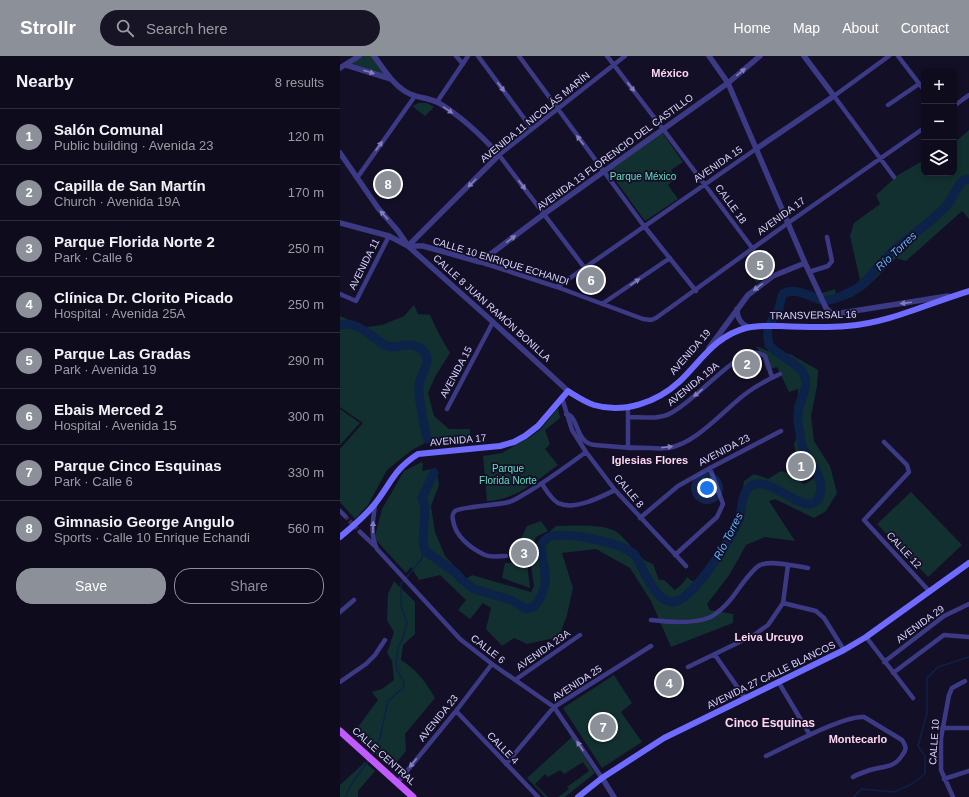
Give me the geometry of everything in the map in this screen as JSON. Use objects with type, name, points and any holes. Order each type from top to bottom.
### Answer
[{"type":"main road","name":"TRANSVERSAL 16","points":[[708,350],[730,334],[748,327],[824,327],[860,324],[969,292]]},
{"type":"main road","name":"AVENIDA 19","points":[[628,407],[648,401],[665,392],[678,382],[708,350]]},
{"type":"main road","name":"AVENIDA 17","points":[[340,537],[375,505],[396,472],[408,460],[418,454],[494,447],[514,442],[538,426],[568,391]]},
{"type":"main road","name":"CALLE 8 JUAN RAMÓN BONILLA","points":[[568,391],[594,405],[613,408],[628,407]]},
{"type":"main road","name":"AVENIDA 27 CALLE BLANCOS","points":[[578,797],[602,778],[664,738],[779,683],[844,650],[866,637],[969,563]]},
{"type":"main road","name":"CALLE CENTRAL","points":[[340,731],[398,782],[405,794],[414,797]]},
{"type":"street","points":[[340,68],[359,56]]},
{"type":"street","points":[[374,56],[392,79],[405,91],[414,96],[437,102],[469,125],[499,155],[584,267]]},
{"type":"street","points":[[456,56],[463,64]]},
{"type":"street","points":[[437,102],[468,56]]},
{"type":"street","points":[[478,56],[532,129]]},
{"type":"street","points":[[519,56],[644,226],[696,291]]},
{"type":"street","name":"CALLE 18","points":[[607,56],[753,249]]},
{"type":"street","name":"AVENIDA 11 NICOLÁS MARÍN","points":[[408,246],[499,155],[625,56]]},
{"type":"street","points":[[709,56],[728,83],[818,294],[823,304],[831,313],[837,314],[958,294]]},
{"type":"street","name":"AVENIDA 13 FLORENCIO DEL CASTILLO","points":[[480,262],[544,214],[728,83],[760,56]]},
{"type":"street","points":[[804,56],[894,177]]},
{"type":"street","name":"AVENIDA 15","points":[[557,287],[834,96],[889,56]]},
{"type":"street","points":[[898,56],[921,86]]},
{"type":"street","points":[[346,65],[392,79]]},
{"type":"street","points":[[888,105],[919,84]]},
{"type":"street","points":[[957,104],[969,95]]},
{"type":"street","points":[[357,178],[414,96]]},
{"type":"street","name":"AVENIDA 17","points":[[651,320],[696,291],[788,223],[921,130]]},
{"type":"street","points":[[340,153],[378,208],[398,231],[408,246]]},
{"type":"street","name":"CALLE 8 JUAN RAMÓN BONILLA","points":[[340,223],[389,236],[408,246],[568,391]]},
{"type":"street","name":"AVENIDA 11","points":[[340,294],[356,301],[389,236]]},
{"type":"street","points":[[809,272],[828,266],[831,263],[832,259],[827,237]]},
{"type":"street","name":"CALLE 10 ENRIQUE ECHANDI","points":[[408,246],[423,246],[480,262],[557,287],[643,319],[651,320]]},
{"type":"street","points":[[602,304],[670,258]]},
{"type":"street","name":"AVENIDA 19","points":[[708,350],[748,295],[773,276],[805,263]]},
{"type":"street","points":[[737,309],[739,320],[743,325],[748,327]]},
{"type":"street","name":"AVENIDA 15","points":[[446,409],[493,322]]},
{"type":"street","name":"AVENIDA 19A","points":[[628,417],[660,417],[671,414],[738,361],[755,352],[765,356],[772,377]]},
{"type":"street","points":[[566,414],[569,414],[572,417],[580,434],[586,442],[592,445],[628,448],[668,448],[682,444],[695,436],[747,392],[780,374]]},
{"type":"street","name":"CALLE 8","points":[[562,398],[572,430],[586,452],[615,490],[686,566]]},
{"type":"street","points":[[628,407],[628,448]]},
{"type":"street","name":"AVENIDA 23","points":[[640,518],[678,486],[781,431]]},
{"type":"street","name":"CALLE 12","points":[[884,442],[907,465],[909,472],[864,520],[930,592]]},
{"type":"street","points":[[506,556],[492,557],[484,555],[469,545],[459,536],[456,531],[452,517],[455,511],[461,508],[481,507],[510,502],[542,484],[586,452]]},
{"type":"street","points":[[675,554],[717,517],[722,504],[710,468]]},
{"type":"street","points":[[542,484],[548,493],[558,502],[566,506],[577,505],[601,497],[615,490]]},
{"type":"street","points":[[375,505],[373,540],[377,549]]},
{"type":"street","points":[[340,511],[345,516]]},
{"type":"street","name":"CALLE 6","points":[[360,532],[452,631],[492,664],[554,707],[614,797]]},
{"type":"street","points":[[651,620],[676,623],[696,621],[713,616],[729,602],[744,581],[760,565],[773,563],[808,568]]},
{"type":"street","points":[[688,667],[754,635],[768,625],[783,603],[788,565]]},
{"type":"street","points":[[340,612],[354,600]]},
{"type":"street","points":[[783,603],[816,611],[824,618],[844,650]]},
{"type":"street","name":"AVENIDA 29","points":[[884,662],[944,616],[969,604]]},
{"type":"street","points":[[893,673],[944,634],[969,637]]},
{"type":"street","name":"AVENIDA 23A","points":[[515,680],[580,635]]},
{"type":"street","points":[[866,637],[913,698]]},
{"type":"street","points":[[340,682],[366,664],[375,655],[385,640]]},
{"type":"street","name":"AVENIDA 25","points":[[506,764],[554,707],[651,646]]},
{"type":"street","points":[[715,655],[745,698]]},
{"type":"street","name":"AVENIDA 23","points":[[398,782],[492,664]]},
{"type":"street","name":"CALLE 10","points":[[953,797],[941,770],[940,760],[942,728],[949,695],[952,688],[965,681]]},
{"type":"street","points":[[779,683],[810,735]]},
{"type":"street","name":"CALLE 4","points":[[456,711],[538,797]]},
{"type":"street","points":[[766,756],[810,735],[857,716],[864,717],[902,740],[906,745],[906,750],[895,764],[853,777]]},
{"type":"street","points":[[942,728],[969,728]]},
{"type":"street","points":[[944,779],[969,771]]},
{"type":"green space","points":[[359,56],[374,56],[392,79],[346,65]]},
{"type":"green space","points":[[419,103],[427,103],[434,107],[425,116],[412,106]]},
{"type":"green space","points":[[969,130],[969,219],[962,211],[906,261],[896,258],[867,287],[852,297],[824,305],[822,293],[835,289],[836,294],[851,289],[860,280],[850,236],[854,223],[880,204],[876,195],[898,175],[921,162],[921,176],[957,176],[957,140]]},
{"type":"green space","name":"Parque México","points":[[662,132],[683,162],[671,170],[676,178],[668,185],[678,199],[645,221],[608,170]]},
{"type":"green space","points":[[756,251],[772,274],[757,283],[753,278],[760,273],[749,256]]},
{"type":"green space","points":[[414,305],[418,314],[430,315],[450,353],[436,375],[428,393],[434,416],[449,429],[470,429],[470,440],[425,443],[412,450],[387,470],[368,505],[355,519],[340,502],[340,449],[363,423],[340,407],[340,316],[366,327],[382,325],[404,316]]},
{"type":"green space","points":[[756,346],[768,351],[790,354],[818,370],[817,386],[811,416],[814,441],[830,466],[837,493],[826,511],[814,518],[775,499],[769,501],[795,541],[765,537],[746,545],[730,574],[707,604],[710,610],[733,614],[733,623],[671,647],[651,601],[630,568],[596,549],[562,553],[573,588],[567,615],[559,637],[527,644],[514,638],[502,646],[486,629],[491,608],[483,603],[470,619],[458,610],[466,600],[440,575],[419,580],[411,567],[406,573],[376,540],[375,536],[382,509],[404,471],[422,462],[422,471],[436,468],[439,485],[431,506],[435,532],[445,556],[455,567],[456,571],[466,579],[472,575],[531,592],[534,586],[531,566],[537,543],[556,526],[597,526],[618,533],[643,559],[653,564],[659,580],[664,580],[675,590],[687,577],[692,581],[701,583],[708,575],[711,563],[721,557],[716,550],[738,524],[744,481],[754,474],[768,479],[781,471],[788,473],[804,484],[815,478],[809,467],[796,453],[794,445],[798,431],[794,407],[798,395],[798,389],[789,392],[777,367],[766,370],[762,355]]},
{"type":"green space","name":"Parque Florida Norte","points":[[558,408],[560,418],[545,430],[550,444],[545,449],[558,465],[525,489],[508,497],[487,501],[483,456],[502,453],[532,436],[541,429]]},
{"type":"green space","points":[[340,409],[360,423],[340,445]]},
{"type":"green space","points":[[911,492],[962,545],[928,577],[877,524]]},
{"type":"green space","points":[[541,521],[548,531],[536,537],[527,564],[530,588],[502,578],[505,563],[510,563],[514,560],[516,549],[527,526]]},
{"type":"green space","points":[[394,581],[415,602],[415,634],[403,645],[401,660],[421,677],[435,698],[405,734],[406,751],[392,768],[359,740],[358,727],[378,700],[372,692],[382,689],[394,680],[392,661],[387,653],[394,632],[387,620],[388,594]]},
{"type":"green space","points":[[614,675],[632,703],[621,712],[642,742],[602,768],[563,708]]},
{"type":"green space","points":[[572,737],[595,773],[565,797],[558,797],[569,789],[567,787],[589,771],[583,762],[564,774],[560,770],[548,777],[545,774],[535,784],[548,797],[545,797],[527,778]]},
{"type":"green space","points":[[365,762],[375,771],[358,791],[358,797],[340,797],[340,785]]},
{"type":"waterway","name":"Río Torres","points":[[434,473],[422,498],[425,507],[423,542],[425,551],[456,573],[462,580],[474,589],[511,600],[526,609],[534,607],[540,598],[545,584],[545,570],[541,545],[549,537],[567,535],[617,545],[634,554],[657,593],[661,597],[672,602],[680,600],[699,582],[719,555],[738,522],[745,493],[752,485],[762,484],[772,487],[805,503],[813,503],[819,497],[821,489],[818,475],[803,448],[798,424],[799,409],[806,382],[805,376],[799,368],[769,345],[769,327],[778,311],[783,294],[792,291],[821,300],[826,300],[837,298],[854,290],[863,284],[882,262],[901,244],[941,211],[950,201],[959,185],[965,180],[969,179]]},
{"type":"waterway","name":"Río Torres","points":[[340,325],[346,324],[358,327],[387,346],[414,345],[422,349],[427,357],[427,362],[419,385],[419,392],[420,406],[427,439]]},
{"type":"waterway","points":[[406,578],[421,560],[425,551]]},
{"type":"waterway","points":[[372,756],[380,738],[388,701],[403,688],[404,682],[397,671],[396,663],[398,647],[403,638],[407,623],[401,606],[401,584],[404,581]]},
{"type":"waterway","points":[[854,797],[861,789],[894,792],[910,785],[925,774],[925,756],[918,746],[927,713],[927,678],[938,667],[969,657]]},
{"type":"waterway","points":[[345,797],[354,780],[369,760]]},
{"type":"tunnel","points":[[345,516],[360,532]]},
{"type":"place","name":"Gimnasio George Angulo","points":[[388,184]]},
{"type":"place","name":"Parque Las Gradas","points":[[760,265]]},
{"type":"place","name":"Ebais Merced 2","points":[[591,280]]},
{"type":"place","name":"Capilla de San Martín","points":[[747,364]]},
{"type":"place","name":"Salón Comunal","points":[[801,466]]},
{"type":"place","name":"Parque Florida Norte 2","points":[[524,553]]},
{"type":"place","name":"Clínica Dr. Clorito Picado","points":[[669,683]]},
{"type":"place","name":"Parque Cinco Esquinas","points":[[603,727]]},
{"type":"district","name":"México","points":[[670,73]]},
{"type":"district","name":"Iglesias Flores","points":[[650,460]]},
{"type":"district","name":"Leiva Urcuyo","points":[[769,637]]},
{"type":"district","name":"Cinco Esquinas","points":[[770,723]]},
{"type":"district","name":"Montecarlo","points":[[858,739]]}]
